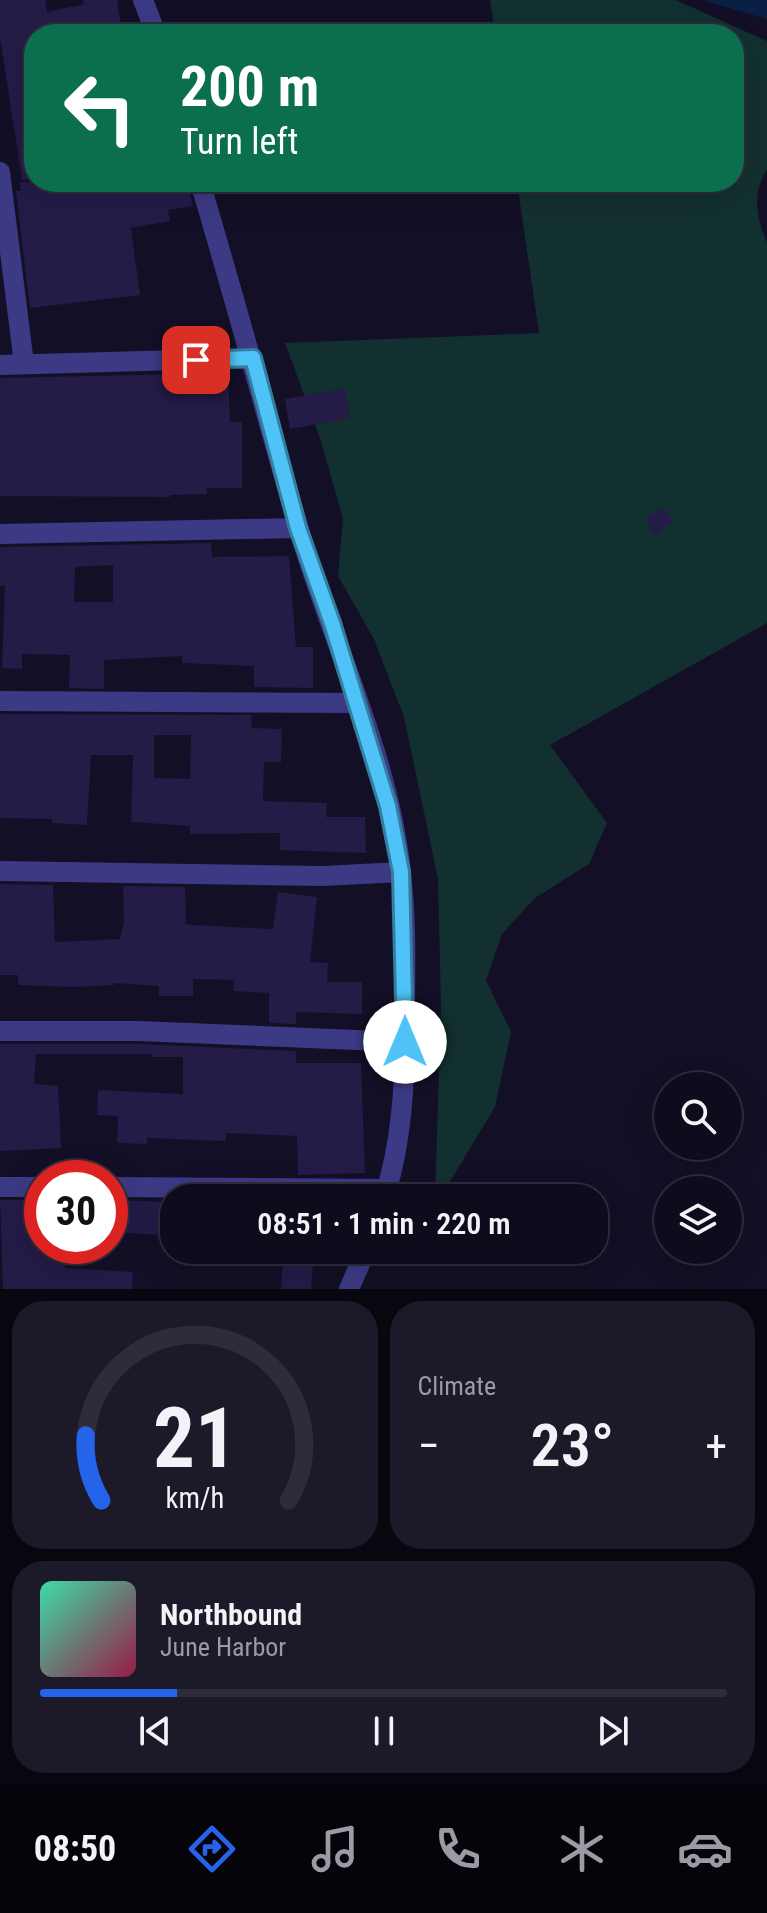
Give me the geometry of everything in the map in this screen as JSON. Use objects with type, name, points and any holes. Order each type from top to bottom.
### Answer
[{"type":"street","points":[[143,0],[152,24]]},
{"type":"street","points":[[0,172],[24,364]]},
{"type":"street","points":[[203,192],[253,358],[298,528],[358,703],[388,806],[401,872],[405,1042],[397,1138],[388,1184]]},
{"type":"street","points":[[0,365],[253,358]]},
{"type":"street","points":[[0,534],[298,528]]},
{"type":"street","points":[[0,701],[358,703]]},
{"type":"street","points":[[0,871],[322,876],[401,872]]},
{"type":"street","points":[[0,1031],[139,1031],[405,1042]]},
{"type":"street","points":[[0,1187],[24,1187]]},
{"type":"street","points":[[128,1187],[160,1188]]},
{"type":"street","points":[[349,1289],[360,1264]]},
{"type":"green space","points":[[490,0],[676,0],[729,24],[494,24]]},
{"type":"green space","points":[[744,31],[767,41],[767,170],[759,187],[757,205],[767,242],[767,623],[550,745],[607,823],[589,864],[535,898],[502,934],[486,980],[511,1032],[495,1107],[448,1184],[435,1184],[441,1008],[438,879],[404,717],[374,639],[338,576],[343,519],[321,441],[285,343],[539,333],[518,192],[744,192]]},
{"type":"water","points":[[702,0],[767,0],[767,19]]},
{"type":"building","points":[[0,0],[45,0],[47,12],[84,4],[83,0],[117,0],[121,24],[24,24],[24,180],[22,180],[0,37]]},
{"type":"building","points":[[20,182],[24,182],[24,192],[190,192],[193,206],[168,210],[170,221],[131,228],[140,295],[30,308],[16,191],[21,191]]},
{"type":"building","points":[[228,373],[230,422],[242,422],[242,488],[207,488],[207,494],[170,497],[0,496],[0,378]]},
{"type":"building","points":[[345,388],[350,418],[290,429],[285,399]]},
{"type":"building","points":[[664,507],[673,523],[654,534],[646,517]]},
{"type":"building","points":[[211,543],[212,557],[289,556],[296,647],[313,647],[313,688],[254,687],[254,666],[182,663],[182,656],[104,660],[104,689],[69,688],[70,655],[22,654],[22,669],[2,668],[5,586],[0,586],[0,547]],"holes":[[[113,565],[113,602],[74,602],[75,567]]]},
{"type":"building","points":[[0,714],[251,715],[252,728],[282,729],[281,762],[264,762],[263,801],[327,803],[326,817],[365,817],[366,853],[280,850],[280,833],[190,834],[190,826],[131,822],[133,755],[91,755],[87,825],[52,823],[52,819],[0,818]],"holes":[[[154,735],[191,735],[190,779],[154,778]]]},
{"type":"building","points":[[0,884],[53,885],[55,942],[120,939],[124,923],[123,886],[185,887],[186,924],[193,925],[273,929],[278,892],[317,897],[310,962],[328,963],[327,982],[362,982],[362,1014],[296,1012],[296,1024],[269,1023],[269,993],[233,991],[234,980],[193,979],[193,996],[159,996],[159,986],[114,983],[75,987],[18,985],[18,975],[0,975]]},
{"type":"building","points":[[0,1044],[139,1044],[296,1051],[296,1063],[361,1063],[365,1173],[298,1175],[297,1136],[226,1133],[226,1141],[147,1138],[147,1144],[117,1143],[118,1116],[97,1115],[98,1090],[183,1094],[183,1057],[152,1057],[152,1054],[36,1054],[34,1084],[58,1086],[61,1148],[0,1151]]},
{"type":"building","points":[[0,1200],[24,1200],[24,1264],[65,1264],[65,1268],[133,1272],[132,1289],[3,1289]]},
{"type":"building","points":[[128,1201],[160,1202],[160,1235],[128,1233]]},
{"type":"building","points":[[283,1264],[313,1264],[311,1289],[281,1289]]},
{"type":"route","points":[[196,360],[253,358],[298,528],[358,703],[388,806],[401,872],[405,1042]]}]
